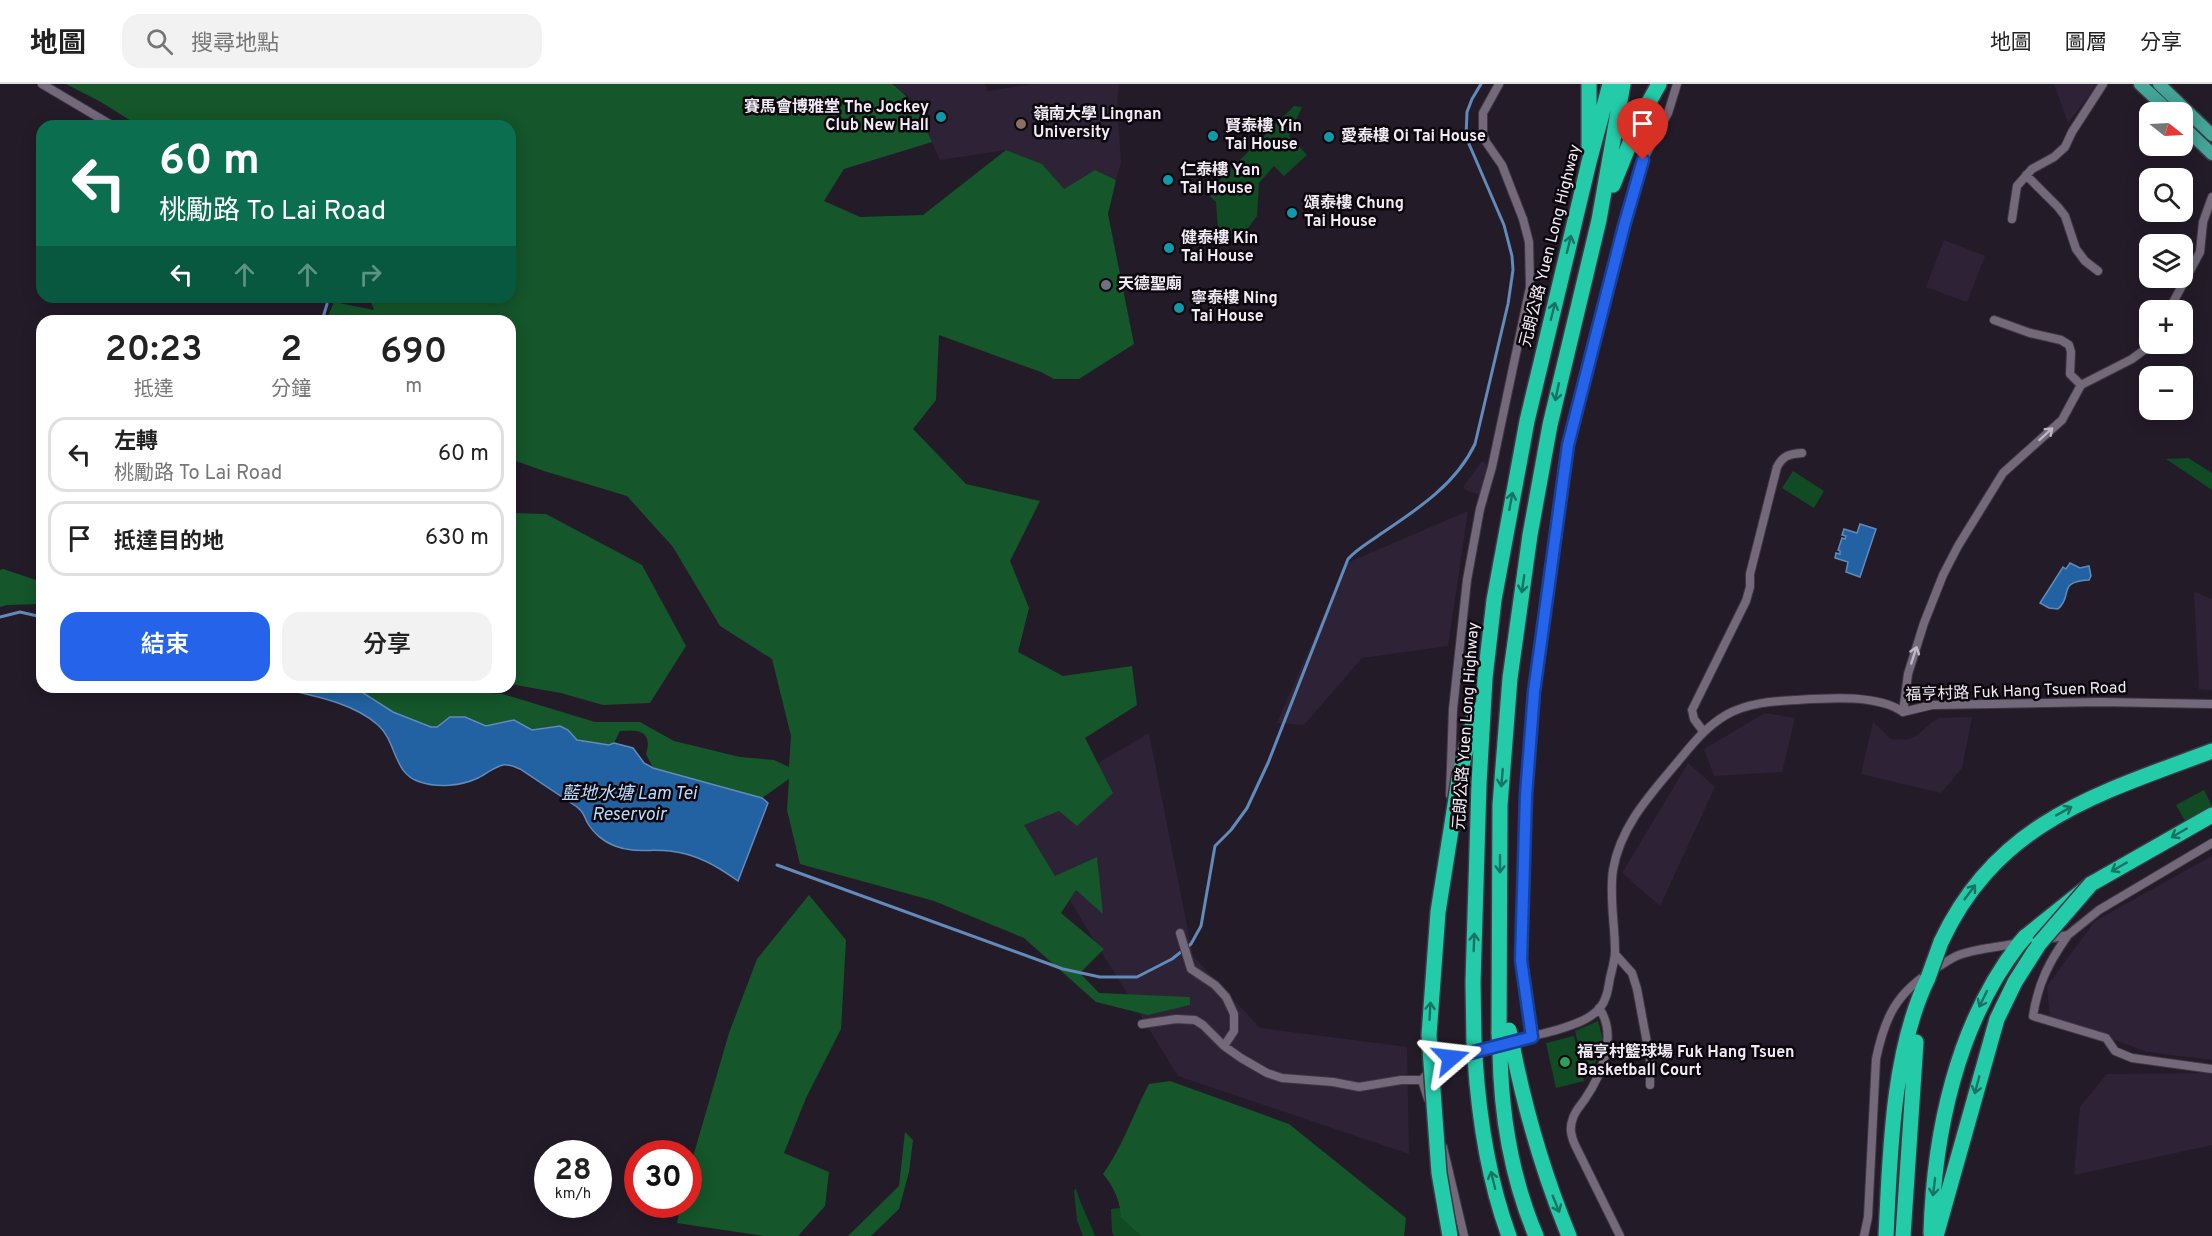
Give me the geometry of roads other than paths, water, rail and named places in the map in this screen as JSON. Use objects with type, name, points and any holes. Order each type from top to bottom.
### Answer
[{"type":"highway","points":[[1589,84],[1589,162]]},
{"type":"highway","name":"元朗公路 Yuen Long Highway","points":[[1509,1236],[1487,1158],[1479,1106],[1474,1042],[1473,970],[1485,678],[1494,600],[1527,421],[1610,84]]},
{"type":"highway","points":[[1536,1236],[1509,1143],[1500,1081],[1506,1051],[1500,978],[1500,805],[1510,678],[1530,535],[1550,425],[1599,220],[1623,84]]},
{"type":"highway","points":[[1599,220],[1639,120],[1659,84]]},
{"type":"highway","points":[[1450,1236],[1439,1173],[1429,1035],[1438,912],[1460,773],[1485,678]]},
{"type":"highway","points":[[1886,1236],[1891,1157],[1901,1071],[1913,1015],[1941,942],[1965,898],[1993,864],[2021,839],[2052,818],[2096,795],[2212,751]]},
{"type":"highway","points":[[1931,1236],[1933,1199],[1941,1139],[1959,1060],[1974,1018],[1989,986],[2025,937],[2091,884],[2212,815]]},
{"type":"highway","points":[[1936,1236],[1987,1049],[2003,1006],[2039,944],[2091,884]]},
{"type":"highway","points":[[1903,1236],[1913,1068],[1919,1018],[1928,978]]},
{"type":"highway","points":[[1506,1051],[1519,1080],[1539,1156],[1569,1236]]},
{"type":"main road","points":[[2140,84],[2159,102]]},
{"type":"main road","points":[[2159,84],[2212,135]]},
{"type":"main road","points":[[2193,136],[2212,154]]},
{"type":"street","points":[[42,84],[103,120]]},
{"type":"street","points":[[1450,822],[1454,709],[1467,580],[1480,509],[1492,467],[1530,288],[1529,242],[1523,219],[1502,165],[1486,142],[1482,124],[1483,113],[1499,84]]},
{"type":"street","points":[[1532,1037],[1521,960],[1526,795],[1534,692],[1568,445],[1643,160],[1668,113],[1677,84]]},
{"type":"street","points":[[2012,219],[2017,186],[2042,162],[2055,157],[2065,147],[2103,84]]},
{"type":"street","points":[[2026,175],[2065,216],[2076,249],[2085,261],[2098,271]]},
{"type":"street","points":[[2174,300],[2200,252],[2203,222],[2212,197]]},
{"type":"street","points":[[1994,320],[2030,333],[2061,340],[2069,345],[2070,374],[2081,385]]},
{"type":"street","points":[[1903,712],[1908,674],[1924,623],[1943,575],[2003,473],[2062,420],[2081,385],[2139,354]]},
{"type":"street","points":[[1703,731],[1694,719],[1692,710],[1746,601],[1750,587],[1750,574],[1777,467],[1781,460],[1789,454],[1802,453]]},
{"type":"street","name":"福亨村路 Fuk Hang Tsuen Road","points":[[1599,1008],[1607,994],[1615,954],[1613,872],[1618,850],[1639,808],[1703,731],[1727,714],[1748,706],[1778,700],[1821,698],[1875,701],[1903,712],[1932,705],[2100,702],[2212,704]]},
{"type":"street","points":[[2212,843],[2099,910],[2068,935],[2049,962],[2036,994],[2033,1016],[2106,1038],[2115,1051],[2132,1058],[2212,1069]]},
{"type":"street","points":[[1180,933],[1191,969],[1215,985],[1226,997],[1234,1014],[1234,1031],[1224,1046]]},
{"type":"street","points":[[1864,1236],[1868,1217],[1876,1059],[1881,1036],[1890,1014],[1908,988],[1917,980],[1959,955],[2068,935]]},
{"type":"street","points":[[1615,954],[1632,973],[1637,989],[1650,1059],[1650,1084]]},
{"type":"street","points":[[1464,1236],[1447,1164],[1422,1080],[1427,1072],[1451,1058],[1580,1023],[1599,1008],[1606,1017],[1608,1028],[1605,1051],[1597,1076],[1573,1119],[1571,1132],[1575,1145],[1620,1236]]},
{"type":"street","points":[[1142,1024],[1176,1019],[1195,1020],[1224,1046],[1267,1073],[1282,1078],[1333,1082],[1359,1087],[1401,1080],[1422,1080]]},
{"type":"water","points":[[1860,524],[1876,529],[1860,577],[1846,572],[1848,562],[1835,558],[1836,553],[1840,554],[1838,550],[1842,538],[1845,539],[1846,536],[1842,535],[1844,529],[1857,533]]},
{"type":"water","points":[[2070,563],[2080,568],[2089,566],[2091,576],[2089,580],[2072,583],[2067,590],[2063,604],[2058,609],[2049,608],[2040,603],[2063,567],[2066,569]]},
{"type":"water","name":"藍地水塘 Lam Tei Reservoir","points":[[303,693],[363,693],[393,712],[431,727],[437,727],[450,717],[465,717],[486,726],[514,720],[532,730],[560,726],[568,730],[577,740],[609,745],[614,743],[633,748],[644,763],[653,768],[762,798],[768,803],[738,881],[714,866],[689,855],[670,851],[628,849],[611,844],[592,830],[577,807],[512,766],[500,766],[471,781],[457,784],[434,785],[420,782],[405,772],[389,740],[378,725],[356,710]]},
{"type":"waterway","points":[[777,865],[1063,969],[1100,977],[1137,977],[1172,959],[1191,944],[1201,926],[1215,846],[1231,830],[1247,808],[1268,763],[1348,559],[1435,494],[1458,471],[1475,444],[1508,304],[1513,270],[1504,225],[1466,137],[1467,112],[1481,84]]},
{"type":"waterway","points":[[324,315],[327,304]]},
{"type":"waterway","points":[[0,617],[20,612],[36,616]]},
{"type":"place","name":"賽馬會博雅堂 The Jockey Club New Hall","points":[[941,117]]},
{"type":"place","name":"嶺南大學 Lingnan University","points":[[1021,124]]},
{"type":"place","name":"賢泰樓 Yin Tai House","points":[[1213,136]]},
{"type":"place","name":"愛泰樓 Oi Tai House","points":[[1329,137]]},
{"type":"place","name":"仁泰樓 Yan Tai House","points":[[1168,180]]},
{"type":"place","name":"頌泰樓 Chung Tai House","points":[[1292,213]]},
{"type":"place","name":"健泰樓 Kin Tai House","points":[[1169,248]]},
{"type":"place","name":"天德聖廟","points":[[1106,285]]},
{"type":"place","name":"寧泰樓 Ning Tai House","points":[[1179,308]]},
{"type":"place","name":"福亨村籃球場 Fuk Hang Tsuen Basketball Court","points":[[1565,1062]]}]
